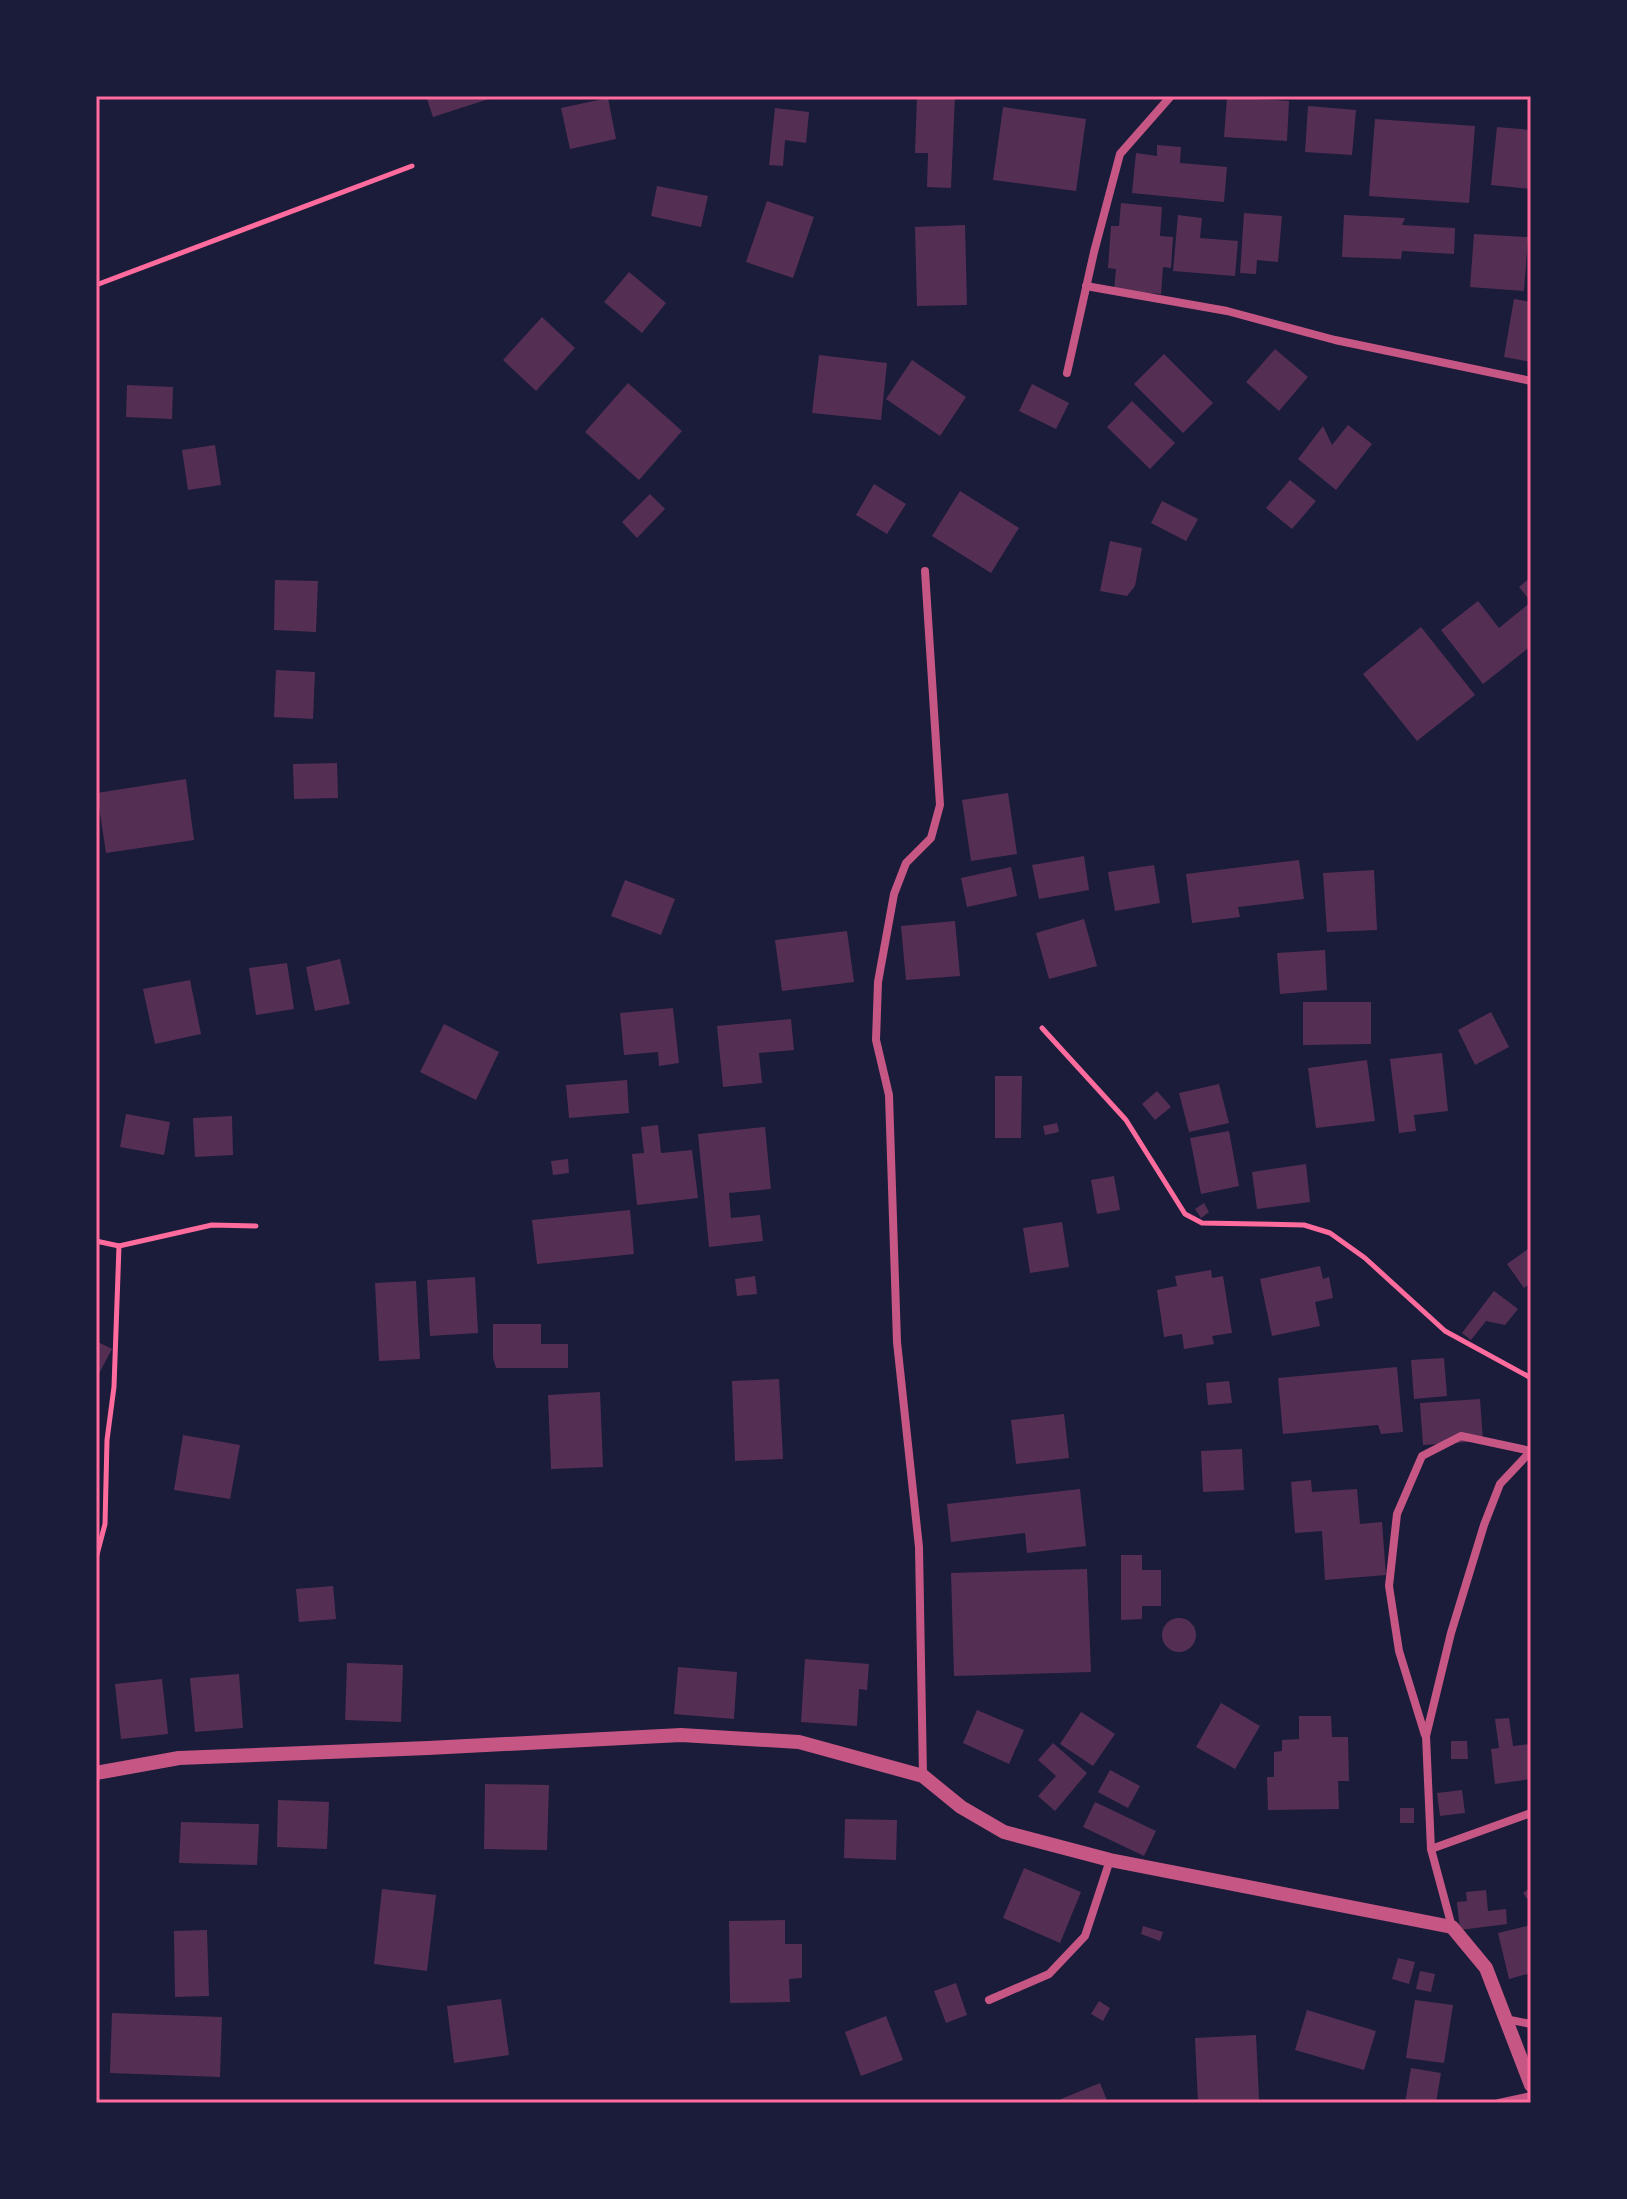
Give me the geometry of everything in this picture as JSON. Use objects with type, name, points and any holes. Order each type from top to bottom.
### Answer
[{"type":"street","points":[[1067,373],[1120,154],[1171,96]]},
{"type":"street","points":[[1086,286],[1227,311],[1335,340],[1531,381]]},
{"type":"street","points":[[923,1776],[919,1547],[897,1342],[889,1095],[876,1040],[878,982],[894,894],[906,863],[931,838],[940,805],[925,571]]},
{"type":"street","points":[[1531,1451],[1461,1436],[1422,1456],[1397,1514],[1389,1586],[1399,1651],[1426,1736],[1431,1849],[1452,1927],[1486,1968],[1531,2085]]},
{"type":"street","points":[[1426,1736],[1451,1633],[1484,1525],[1500,1484],[1531,1451]]},
{"type":"street","points":[[96,1773],[179,1758],[681,1735],[799,1742],[923,1776],[961,1807],[1004,1832],[1110,1860],[1452,1927]]},
{"type":"street","points":[[1431,1849],[1531,1813]]},
{"type":"street","points":[[989,2000],[1049,1974],[1085,1936],[1110,1860]]},
{"type":"street","points":[[1505,2019],[1531,2024]]},
{"type":"street","points":[[1499,2103],[1531,2096]]},
{"type":"path","points":[[96,285],[412,166]]},
{"type":"path","points":[[1042,1028],[1126,1120],[1185,1214],[1202,1223],[1304,1225],[1330,1233],[1365,1258],[1445,1331],[1531,1378]]},
{"type":"path","points":[[96,1241],[119,1246],[212,1225],[256,1226]]},
{"type":"path","points":[[96,1558],[105,1524],[119,1246]]},
{"type":"building","points":[[426,96],[494,96],[495,97],[433,117]]},
{"type":"building","points":[[917,96],[955,96],[951,188],[927,187],[928,153],[915,153]]},
{"type":"building","points":[[1227,97],[1289,101],[1287,141],[1224,137]]},
{"type":"building","points":[[608,98],[616,139],[570,149],[561,108]]},
{"type":"building","points":[[1308,106],[1356,110],[1352,155],[1305,152]]},
{"type":"building","points":[[1003,107],[1086,119],[1076,191],[993,180]]},
{"type":"building","points":[[775,108],[809,112],[806,143],[785,140],[783,166],[769,165]]},
{"type":"building","points":[[1375,119],[1475,126],[1469,203],[1369,196]]},
{"type":"building","points":[[1497,127],[1531,130],[1531,189],[1491,185]]},
{"type":"building","points":[[1157,145],[1181,147],[1180,163],[1227,167],[1224,202],[1132,193],[1136,153],[1157,156]]},
{"type":"building","points":[[657,186],[708,196],[701,227],[651,216]]},
{"type":"building","points":[[767,201],[814,217],[793,278],[746,262]]},
{"type":"building","points":[[1121,203],[1162,207],[1160,236],[1173,237],[1171,268],[1163,267],[1161,294],[1114,290],[1116,269],[1108,268],[1111,226],[1119,226]]},
{"type":"building","points":[[1244,213],[1282,216],[1278,262],[1257,260],[1256,274],[1240,273]]},
{"type":"building","points":[[1178,215],[1202,218],[1200,238],[1238,241],[1235,276],[1173,271]]},
{"type":"building","points":[[1344,215],[1405,218],[1402,225],[1455,228],[1454,254],[1402,251],[1401,259],[1342,257]]},
{"type":"building","points":[[965,225],[967,305],[917,306],[915,227]]},
{"type":"building","points":[[1474,234],[1528,237],[1524,291],[1470,287]]},
{"type":"building","points":[[629,272],[666,303],[642,333],[604,302]]},
{"type":"building","points":[[1514,299],[1531,302],[1531,362],[1504,357]]},
{"type":"building","points":[[542,317],[575,348],[536,391],[503,360]]},
{"type":"building","points":[[1275,349],[1308,377],[1279,411],[1246,382]]},
{"type":"building","points":[[1164,354],[1213,403],[1183,433],[1134,384]]},
{"type":"building","points":[[819,355],[887,363],[881,420],[812,413]]},
{"type":"building","points":[[912,360],[966,397],[940,436],[886,399]]},
{"type":"building","points":[[628,383],[682,431],[639,480],[585,432]]},
{"type":"building","points":[[1032,384],[1069,403],[1056,429],[1019,411]]},
{"type":"building","points":[[127,385],[173,387],[172,419],[126,417]]},
{"type":"building","points":[[1132,401],[1175,443],[1150,469],[1107,427]]},
{"type":"building","points":[[1348,425],[1372,444],[1336,490],[1298,459],[1323,426],[1332,445]]},
{"type":"building","points":[[215,445],[221,485],[188,490],[182,450]]},
{"type":"building","points":[[1290,480],[1316,501],[1292,529],[1266,508]]},
{"type":"building","points":[[874,484],[906,504],[887,534],[856,515]]},
{"type":"building","points":[[960,491],[1019,528],[991,573],[932,536]]},
{"type":"building","points":[[650,494],[665,509],[637,538],[622,522]]},
{"type":"building","points":[[1162,501],[1198,519],[1186,541],[1151,523]]},
{"type":"building","points":[[1110,541],[1142,548],[1135,586],[1127,596],[1100,591]]},
{"type":"building","points":[[1531,577],[1531,602],[1519,587]]},
{"type":"building","points":[[275,580],[318,581],[316,632],[274,630]]},
{"type":"building","points":[[1478,601],[1499,628],[1531,602],[1531,646],[1483,684],[1441,630]]},
{"type":"building","points":[[1421,627],[1475,695],[1417,741],[1363,674]]},
{"type":"building","points":[[276,670],[315,672],[313,719],[274,717]]},
{"type":"building","points":[[337,763],[338,798],[294,799],[293,764]]},
{"type":"building","points":[[186,779],[194,840],[106,853],[97,793]]},
{"type":"building","points":[[1008,793],[1017,854],[971,861],[962,800]]},
{"type":"building","points":[[1084,856],[1089,890],[1039,899],[1032,865]]},
{"type":"building","points":[[1299,860],[1304,899],[1238,907],[1240,917],[1192,923],[1186,874]]},
{"type":"building","points":[[1154,865],[1160,903],[1115,911],[1108,872]]},
{"type":"building","points":[[1011,867],[1017,896],[967,907],[961,878]]},
{"type":"building","points":[[1374,870],[1377,930],[1327,932],[1323,873]]},
{"type":"building","points":[[625,880],[675,899],[661,935],[611,916]]},
{"type":"building","points":[[1084,919],[1097,966],[1049,979],[1036,933]]},
{"type":"building","points":[[955,921],[960,976],[906,980],[901,926]]},
{"type":"building","points":[[847,931],[854,982],[782,991],[775,940]]},
{"type":"building","points":[[1325,950],[1327,990],[1280,994],[1277,953]]},
{"type":"building","points":[[340,959],[350,1004],[315,1011],[306,967]]},
{"type":"building","points":[[287,963],[294,1009],[256,1015],[249,968]]},
{"type":"building","points":[[190,980],[201,1034],[155,1044],[143,989]]},
{"type":"building","points":[[1303,1002],[1371,1002],[1371,1044],[1303,1045]]},
{"type":"building","points":[[673,1008],[679,1063],[659,1066],[658,1052],[624,1055],[620,1013]]},
{"type":"building","points":[[1491,1012],[1509,1047],[1475,1065],[1458,1030]]},
{"type":"building","points":[[791,1019],[794,1050],[759,1053],[762,1083],[723,1087],[717,1026]]},
{"type":"building","points":[[444,1024],[499,1052],[476,1100],[420,1072]]},
{"type":"building","points":[[1442,1053],[1448,1111],[1414,1115],[1416,1131],[1399,1133],[1390,1059]]},
{"type":"building","points":[[1367,1060],[1375,1121],[1316,1128],[1308,1068]]},
{"type":"building","points":[[995,1076],[1022,1076],[1021,1138],[995,1138]]},
{"type":"building","points":[[627,1080],[629,1113],[569,1118],[566,1085]]},
{"type":"building","points":[[1219,1084],[1229,1123],[1189,1132],[1179,1093]]},
{"type":"building","points":[[1157,1091],[1171,1107],[1155,1120],[1142,1104]]},
{"type":"building","points":[[126,1114],[170,1122],[164,1155],[120,1147]]},
{"type":"building","points":[[232,1116],[233,1155],[195,1157],[193,1118]]},
{"type":"building","points":[[1057,1123],[1059,1132],[1045,1135],[1043,1126]]},
{"type":"building","points":[[658,1125],[661,1153],[692,1150],[698,1198],[637,1205],[632,1154],[644,1153],[641,1127]]},
{"type":"building","points":[[765,1127],[771,1189],[729,1193],[731,1218],[760,1215],[763,1241],[709,1247],[698,1134]]},
{"type":"building","points":[[1229,1131],[1239,1186],[1201,1194],[1190,1138]]},
{"type":"building","points":[[568,1159],[569,1173],[553,1175],[551,1161]]},
{"type":"building","points":[[1306,1164],[1310,1202],[1257,1209],[1252,1172]]},
{"type":"building","points":[[1114,1176],[1120,1210],[1097,1214],[1091,1180]]},
{"type":"building","points":[[1204,1203],[1209,1212],[1201,1218],[1195,1209]]},
{"type":"building","points":[[630,1210],[634,1254],[537,1264],[532,1220]]},
{"type":"building","points":[[1062,1222],[1069,1267],[1030,1273],[1023,1228]]},
{"type":"building","points":[[1531,1247],[1531,1283],[1524,1288],[1507,1264]]},
{"type":"building","points":[[1320,1266],[1323,1279],[1329,1277],[1333,1298],[1315,1302],[1320,1326],[1272,1336],[1260,1279]]},
{"type":"building","points":[[1211,1270],[1212,1278],[1223,1276],[1232,1333],[1212,1336],[1214,1344],[1184,1349],[1182,1334],[1164,1337],[1157,1290],[1177,1286],[1175,1276]]},
{"type":"building","points":[[755,1276],[757,1294],[737,1296],[735,1279]]},
{"type":"building","points":[[475,1277],[478,1333],[430,1336],[427,1280]]},
{"type":"building","points":[[416,1281],[420,1359],[379,1361],[375,1283]]},
{"type":"building","points":[[1494,1291],[1518,1309],[1505,1325],[1486,1321],[1471,1340],[1462,1333]]},
{"type":"building","points":[[493,1324],[541,1324],[541,1344],[568,1344],[568,1368],[496,1368]]},
{"type":"building","points":[[96,1341],[112,1349],[96,1379]]},
{"type":"building","points":[[1444,1358],[1447,1396],[1414,1399],[1411,1360]]},
{"type":"building","points":[[1397,1367],[1403,1432],[1381,1434],[1378,1425],[1283,1434],[1278,1378]]},
{"type":"building","points":[[779,1379],[783,1459],[735,1461],[732,1381]]},
{"type":"building","points":[[1229,1381],[1232,1403],[1208,1405],[1206,1383]]},
{"type":"building","points":[[600,1392],[603,1467],[551,1469],[548,1395]]},
{"type":"building","points":[[1480,1399],[1483,1441],[1423,1445],[1420,1403]]},
{"type":"building","points":[[1064,1414],[1069,1458],[1016,1464],[1011,1420]]},
{"type":"building","points":[[183,1435],[240,1445],[230,1499],[174,1490]]},
{"type":"building","points":[[1242,1449],[1244,1490],[1203,1492],[1201,1451]]},
{"type":"building","points":[[1311,1480],[1312,1492],[1357,1489],[1360,1524],[1382,1522],[1386,1575],[1325,1580],[1322,1531],[1295,1533],[1291,1482]]},
{"type":"building","points":[[1080,1489],[1086,1546],[1027,1553],[1025,1533],[951,1542],[947,1504]]},
{"type":"building","points":[[1121,1555],[1142,1555],[1142,1570],[1161,1570],[1161,1606],[1142,1606],[1142,1619],[1121,1620]]},
{"type":"building","points":[[1087,1569],[1091,1672],[954,1676],[951,1573]]},
{"type":"building","points":[[333,1586],[336,1619],[299,1622],[296,1589]]},
{"type":"building","points":[[1179,1618],[1191,1623],[1196,1635],[1191,1647],[1179,1652],[1167,1647],[1162,1635],[1167,1623]]},
{"type":"building","points":[[805,1659],[869,1664],[867,1690],[859,1689],[857,1726],[801,1722]]},
{"type":"building","points":[[347,1663],[403,1665],[401,1722],[345,1720]]},
{"type":"building","points":[[678,1667],[737,1672],[734,1719],[674,1714]]},
{"type":"building","points":[[239,1674],[243,1728],[195,1732],[190,1678]]},
{"type":"building","points":[[162,1679],[168,1734],[121,1739],[115,1684]]},
{"type":"building","points":[[1221,1703],[1260,1726],[1235,1769],[1196,1747]]},
{"type":"building","points":[[977,1710],[1024,1730],[1009,1764],[963,1743]]},
{"type":"building","points":[[1081,1712],[1115,1734],[1093,1766],[1060,1744]]},
{"type":"building","points":[[1299,1716],[1331,1716],[1332,1737],[1348,1737],[1349,1781],[1338,1781],[1339,1809],[1268,1810],[1267,1777],[1274,1777],[1274,1752],[1282,1751],[1282,1740],[1299,1739]]},
{"type":"building","points":[[1509,1718],[1513,1746],[1529,1744],[1531,1779],[1495,1784],[1491,1749],[1499,1748],[1495,1719]]},
{"type":"building","points":[[1451,1741],[1467,1741],[1468,1759],[1451,1759]]},
{"type":"building","points":[[1053,1743],[1087,1773],[1055,1811],[1038,1796],[1056,1776],[1038,1760]]},
{"type":"building","points":[[1110,1770],[1140,1786],[1128,1808],[1098,1792]]},
{"type":"building","points":[[485,1784],[549,1785],[547,1850],[484,1849]]},
{"type":"building","points":[[1462,1790],[1465,1813],[1440,1816],[1437,1793]]},
{"type":"building","points":[[278,1800],[329,1802],[327,1849],[277,1847]]},
{"type":"building","points":[[1095,1802],[1156,1831],[1144,1856],[1083,1827]]},
{"type":"building","points":[[1400,1808],[1414,1808],[1414,1823],[1400,1823]]},
{"type":"building","points":[[845,1819],[897,1820],[896,1860],[844,1858]]},
{"type":"building","points":[[181,1822],[259,1824],[257,1865],[179,1863]]},
{"type":"building","points":[[1024,1868],[1081,1892],[1060,1943],[1003,1918]]},
{"type":"building","points":[[1531,1887],[1531,1904],[1523,1893]]},
{"type":"building","points":[[382,1889],[436,1895],[427,1971],[374,1964]]},
{"type":"building","points":[[1486,1890],[1488,1911],[1506,1909],[1507,1924],[1460,1930],[1457,1902],[1467,1901],[1466,1892]]},
{"type":"building","points":[[785,1920],[785,1944],[802,1944],[802,1978],[789,1979],[790,2002],[730,2003],[729,1921]]},
{"type":"building","points":[[1531,1925],[1531,1973],[1509,1979],[1498,1933]]},
{"type":"building","points":[[1143,1926],[1163,1932],[1160,1941],[1141,1934]]},
{"type":"building","points":[[207,1930],[209,1996],[175,1997],[174,1931]]},
{"type":"building","points":[[1398,1958],[1415,1962],[1409,1984],[1392,1979]]},
{"type":"building","points":[[1420,1971],[1435,1974],[1431,1992],[1416,1989]]},
{"type":"building","points":[[956,1983],[967,2015],[946,2023],[934,1991]]},
{"type":"building","points":[[501,1999],[509,2055],[454,2063],[447,2006]]},
{"type":"building","points":[[1415,2000],[1453,2005],[1444,2063],[1406,2058]]},
{"type":"building","points":[[1099,2001],[1110,2008],[1103,2021],[1091,2014]]},
{"type":"building","points":[[1307,2010],[1376,2031],[1364,2070],[1295,2050]]},
{"type":"building","points":[[112,2013],[222,2017],[220,2077],[110,2073]]},
{"type":"building","points":[[886,2016],[903,2060],[861,2076],[845,2032]]},
{"type":"building","points":[[1256,2035],[1259,2100],[1198,2103],[1195,2038]]},
{"type":"building","points":[[1411,2068],[1441,2073],[1436,2103],[1405,2103]]},
{"type":"building","points":[[1100,2083],[1108,2103],[1062,2103],[1061,2099]]}]
